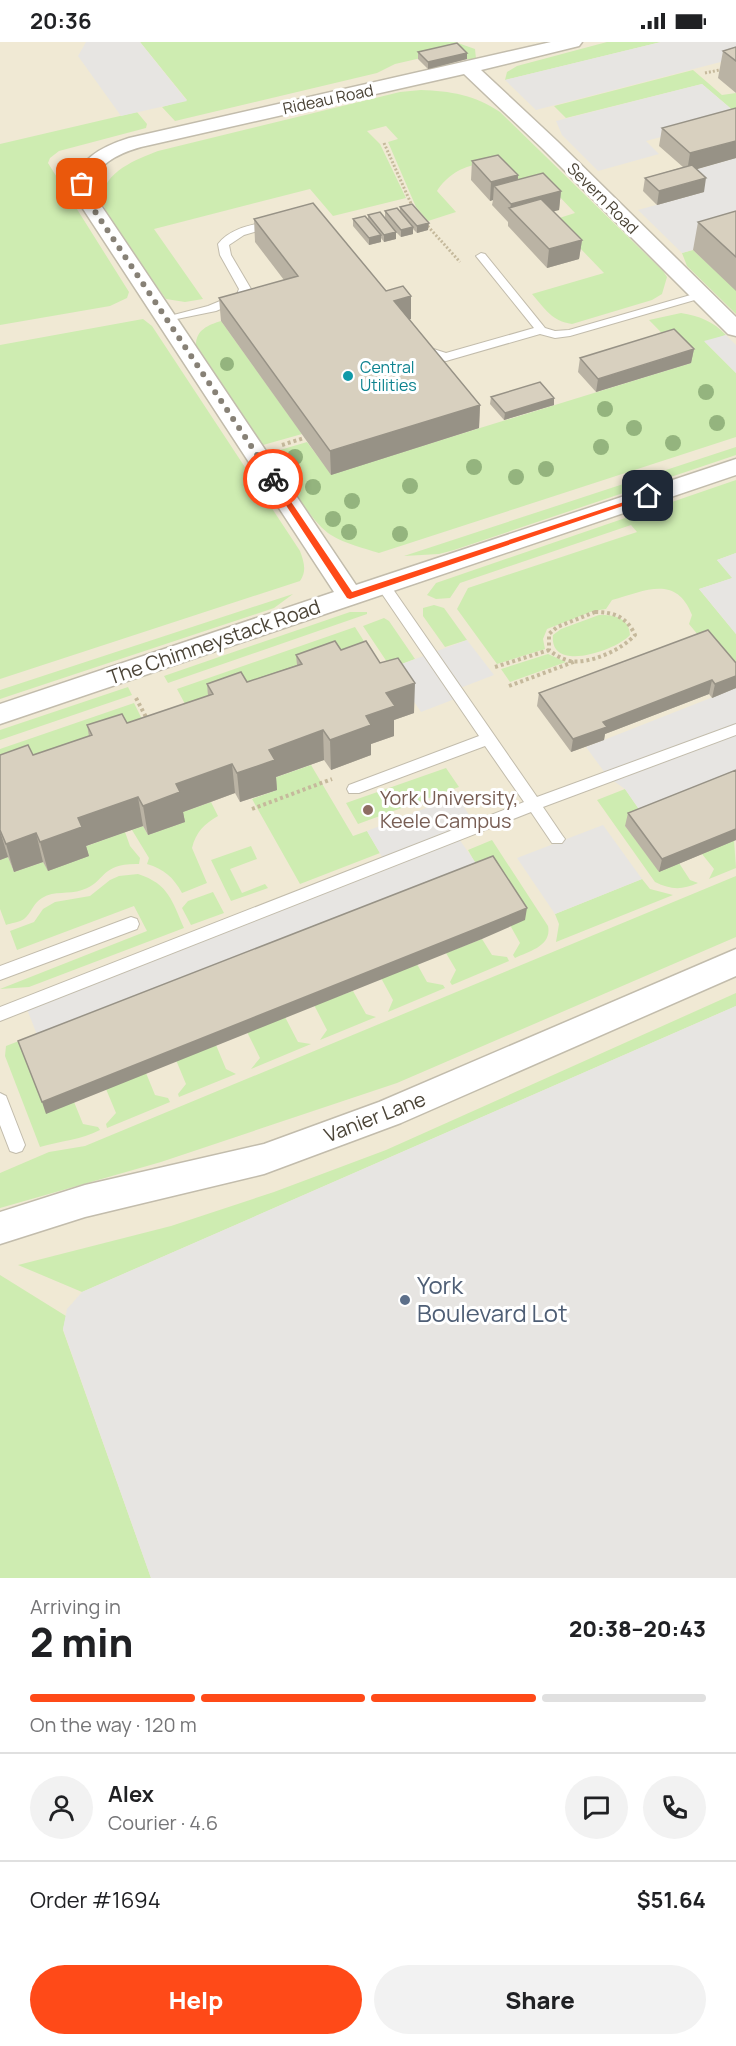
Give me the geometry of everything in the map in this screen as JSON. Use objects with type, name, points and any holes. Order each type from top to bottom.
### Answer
[{"type":"street","name":"Rideau Road","points":[[166,320],[82,192],[82,182],[88,169],[104,155],[136,142],[468,68],[573,42]]},
{"type":"street","name":"Severn Road","points":[[468,68],[550,145],[736,329]]},
{"type":"street","points":[[166,320],[350,596]]},
{"type":"street","name":"The Chimneystack Road","points":[[0,714],[736,467]]},
{"type":"street","name":"Vanier Lane","points":[[0,1228],[85,1201],[264,1159],[306,1144],[389,1113],[736,962]]},
{"type":"lane","points":[[166,320],[212,309],[242,296],[245,290],[241,277],[225,256],[223,244],[235,234],[288,219]]},
{"type":"lane","points":[[481,256],[541,330],[548,334],[570,333],[701,296]]},
{"type":"lane","points":[[419,344],[426,353],[446,357],[541,330]]},
{"type":"lane","points":[[383,585],[556,839]]},
{"type":"lane","points":[[0,1014],[532,805],[736,729]]},
{"type":"lane","points":[[354,789],[488,739]]},
{"type":"lane","points":[[0,973],[131,924]]},
{"type":"lane","points":[[0,1101],[16,1145]]},
{"type":"path","points":[[705,73],[726,68]]},
{"type":"path","points":[[384,142],[414,209]]},
{"type":"path","points":[[421,218],[464,267]]},
{"type":"path","points":[[509,686],[624,645],[635,634],[633,627],[618,614],[595,612],[557,627],[549,634],[549,650]]},
{"type":"path","points":[[495,667],[549,650],[564,659],[577,661]]},
{"type":"path","points":[[136,698],[147,719]]},
{"type":"shaded area","name":"York University, Keele Campus","points":[[0,42],[736,42],[736,1578],[0,1578]]},
{"type":"shaded area","points":[[86,42],[140,42],[187,101],[121,116],[78,56]]},
{"type":"shaded area","points":[[661,42],[736,42],[736,58],[536,110],[505,80]]},
{"type":"shaded area","points":[[702,84],[736,113],[736,117],[646,141],[659,154],[598,171],[562,135],[556,121]]},
{"type":"shaded area","points":[[736,158],[736,237],[682,253],[638,210],[703,192],[687,172]]},
{"type":"shaded area","points":[[726,335],[736,345],[736,373],[704,341]]},
{"type":"shaded area","points":[[736,553],[736,634],[699,589],[732,578],[717,560]]},
{"type":"shaded area","points":[[467,640],[494,675],[455,690],[460,697],[421,712],[391,668]]},
{"type":"shaded area","points":[[736,688],[736,782],[645,818],[625,789],[608,777],[586,747]]},
{"type":"shaded area","points":[[457,796],[471,818],[450,826],[482,872],[41,1045],[25,1004],[385,862],[367,831]]},
{"type":"shaded area","points":[[603,825],[642,879],[555,914],[517,858]]},
{"type":"shaded area","name":"York Boulevard Lot","points":[[736,1006],[736,1578],[151,1578],[63,1329],[67,1309],[82,1292]]},
{"type":"green space","points":[[140,42],[455,42],[475,49],[476,59],[467,59],[456,50],[395,64],[377,73],[175,121],[162,107],[187,100]]},
{"type":"green space","points":[[607,42],[661,42],[505,80],[507,72],[517,66]]},
{"type":"green space","points":[[693,70],[722,95],[736,93],[736,113],[702,84],[566,118],[554,106]]},
{"type":"green space","points":[[421,90],[462,95],[491,106],[500,112],[663,271],[667,277],[662,294],[652,300],[572,324],[554,317],[532,294],[604,273],[553,220],[575,213],[556,193],[525,202],[501,173],[489,166],[480,165],[463,168],[442,184],[437,191],[456,212],[428,221],[416,207],[388,142],[398,139],[386,126],[367,131],[380,144],[406,198],[333,216],[310,189],[154,229],[203,299],[185,302],[166,299],[104,207],[104,191],[107,182],[122,168],[158,151],[400,92]]},
{"type":"green space","points":[[137,112],[147,124],[146,128],[59,151],[50,158],[48,163],[129,292],[127,298],[110,306],[0,325],[0,144]]},
{"type":"green space","points":[[693,250],[736,290],[736,314],[687,266],[682,253]]},
{"type":"green space","points":[[681,313],[705,320],[726,335],[705,342],[736,373],[736,437],[379,553],[343,541],[323,529],[306,509],[270,453],[307,442],[331,474],[691,363],[649,320]]},
{"type":"green space","points":[[143,319],[152,326],[300,551],[304,574],[300,581],[0,679],[0,345]]},
{"type":"green space","points":[[221,321],[302,434],[263,445],[196,345],[200,332],[207,326]]},
{"type":"green space","points":[[736,447],[736,455],[454,550],[439,554],[404,556]]},
{"type":"green space","points":[[736,480],[736,553],[717,560],[733,578],[699,589],[736,634],[736,681],[689,624],[692,615],[685,602],[677,594],[668,590],[648,590],[612,600],[606,609],[593,611],[547,629],[543,639],[545,649],[497,664],[457,609],[468,588],[637,532],[631,525],[460,583],[450,598],[436,599],[427,595],[436,583]]},
{"type":"green space","points":[[293,594],[274,608],[0,699],[0,690]]},
{"type":"green space","points":[[434,605],[444,608],[467,640],[445,647],[423,616],[423,608]]},
{"type":"green space","points":[[350,612],[367,612],[367,614],[168,683],[164,676]]},
{"type":"green space","points":[[599,615],[620,618],[627,624],[630,635],[612,647],[585,655],[562,654],[555,647],[553,635],[561,629]]},
{"type":"green space","points":[[384,618],[389,621],[415,659],[391,668],[363,626]]},
{"type":"green space","points":[[355,627],[394,689],[199,730],[177,689]]},
{"type":"green space","points":[[548,654],[566,662],[510,682],[501,669]]},
{"type":"green space","points":[[128,687],[132,695],[0,740],[0,730]]},
{"type":"green space","points":[[134,703],[155,745],[0,787],[0,749]]},
{"type":"green space","points":[[311,765],[353,836],[367,831],[380,853],[300,884],[252,799],[277,790],[271,779]]},
{"type":"green space","points":[[446,768],[459,787],[358,824],[346,803]]},
{"type":"green space","points":[[625,789],[645,818],[625,826],[659,871],[679,863],[690,880],[698,883],[676,888],[655,882],[597,800]]},
{"type":"green space","points":[[211,802],[218,816],[201,829],[192,848],[207,883],[182,893],[168,874],[147,864],[149,858],[132,830],[143,826],[148,835],[184,822],[180,813]]},
{"type":"green space","points":[[125,832],[130,846],[140,858],[139,864],[110,870],[90,887],[82,890],[57,893],[42,898],[24,919],[6,925],[0,909],[0,860],[8,857],[14,872],[43,862],[48,870],[84,847]]},
{"type":"green space","points":[[492,840],[548,926],[547,938],[539,947],[515,958],[513,955],[520,943],[468,850]]},
{"type":"green space","points":[[734,840],[736,868],[709,879],[714,869],[702,854]]},
{"type":"green space","points":[[251,846],[257,859],[230,869],[242,893],[265,884],[268,888],[231,901],[211,860]]},
{"type":"green space","points":[[138,874],[163,888],[184,928],[29,987],[0,989],[147,931],[134,906],[17,950],[10,931],[34,922],[43,909],[55,902],[90,896],[110,880],[119,876]]},
{"type":"green space","points":[[736,876],[736,937],[397,1083],[161,1162],[0,1208],[0,1173],[49,1152],[85,1146]]},
{"type":"green space","points":[[642,879],[650,889],[673,895],[556,942],[559,924],[555,914]]},
{"type":"green space","points":[[213,892],[224,913],[191,925],[182,908],[188,901]]},
{"type":"green space","points":[[482,939],[492,955],[507,957],[509,961],[452,985],[450,982],[456,970],[446,953]]},
{"type":"green space","points":[[417,964],[427,982],[443,985],[445,988],[388,1012],[393,1000],[381,978]]},
{"type":"green space","points":[[353,991],[366,1014],[376,1017],[320,1040],[327,1030],[314,1005]]},
{"type":"green space","points":[[736,993],[736,1006],[82,1292],[18,1265],[171,1226],[274,1192],[386,1150]]},
{"type":"green space","points":[[285,1017],[298,1042],[311,1044],[251,1069],[260,1058],[247,1032]]},
{"type":"green space","points":[[37,1034],[74,1102],[83,1124],[98,1127],[100,1130],[40,1147],[5,1056],[6,1046]]},
{"type":"green space","points":[[216,1045],[226,1069],[236,1074],[179,1097],[178,1094],[186,1084],[176,1060]]},
{"type":"green space","points":[[146,1073],[155,1095],[168,1098],[170,1102],[107,1128],[106,1124],[116,1113],[106,1089]]},
{"type":"green space","points":[[0,1275],[66,1316],[63,1330],[151,1578],[0,1578]]},
{"type":"building","points":[[457,43],[467,53],[428,62],[418,52]]},
{"type":"building","points":[[736,47],[736,61],[723,51]]},
{"type":"building","points":[[736,108],[736,141],[690,153],[662,128]]},
{"type":"building","points":[[498,155],[518,175],[491,182],[472,161]]},
{"type":"building","points":[[692,165],[706,178],[659,191],[645,178]]},
{"type":"building","points":[[543,173],[561,191],[511,204],[494,186]]},
{"type":"building","points":[[541,199],[582,240],[549,249],[509,208]]},
{"type":"building","name":"Central Utilities","points":[[313,203],[386,291],[403,286],[411,296],[394,301],[480,405],[330,451],[219,298],[298,276],[254,219]]},
{"type":"building","points":[[412,204],[429,223],[417,226],[400,207]]},
{"type":"building","points":[[397,208],[413,227],[401,230],[385,211]]},
{"type":"building","points":[[736,211],[736,257],[698,222]]},
{"type":"building","points":[[380,212],[396,232],[384,235],[368,215]]},
{"type":"building","points":[[365,216],[381,235],[369,238],[353,219]]},
{"type":"building","points":[[674,329],[694,349],[598,379],[580,358]]},
{"type":"building","points":[[540,382],[554,398],[505,413],[491,397]]},
{"type":"building","points":[[708,630],[736,663],[736,676],[715,684],[712,680],[603,722],[607,727],[573,739],[539,693]]},
{"type":"building","points":[[335,641],[341,650],[366,641],[380,663],[398,658],[415,683],[386,693],[395,706],[366,716],[371,725],[330,740],[323,730],[269,750],[275,760],[237,773],[232,764],[176,784],[180,792],[143,806],[138,797],[78,818],[82,827],[40,842],[36,833],[6,844],[0,830],[0,755],[28,745],[33,755],[92,735],[87,725],[122,714],[127,723],[213,694],[207,684],[241,672],[247,682],[302,664],[296,655]]},
{"type":"building","points":[[736,770],[736,829],[662,859],[628,813]]},
{"type":"building","points":[[493,856],[527,908],[42,1102],[18,1041]]},
{"type":"way so far","points":[[82,184],[82,192],[273,479]]},
{"type":"place","name":"Central Utilities","points":[[348,376]]},
{"type":"place","name":"York University, Keele Campus","points":[[368,810]]},
{"type":"place","name":"York Boulevard Lot","points":[[405,1300]]},
{"type":"route","points":[[273,479],[350,596],[648,496]]}]
